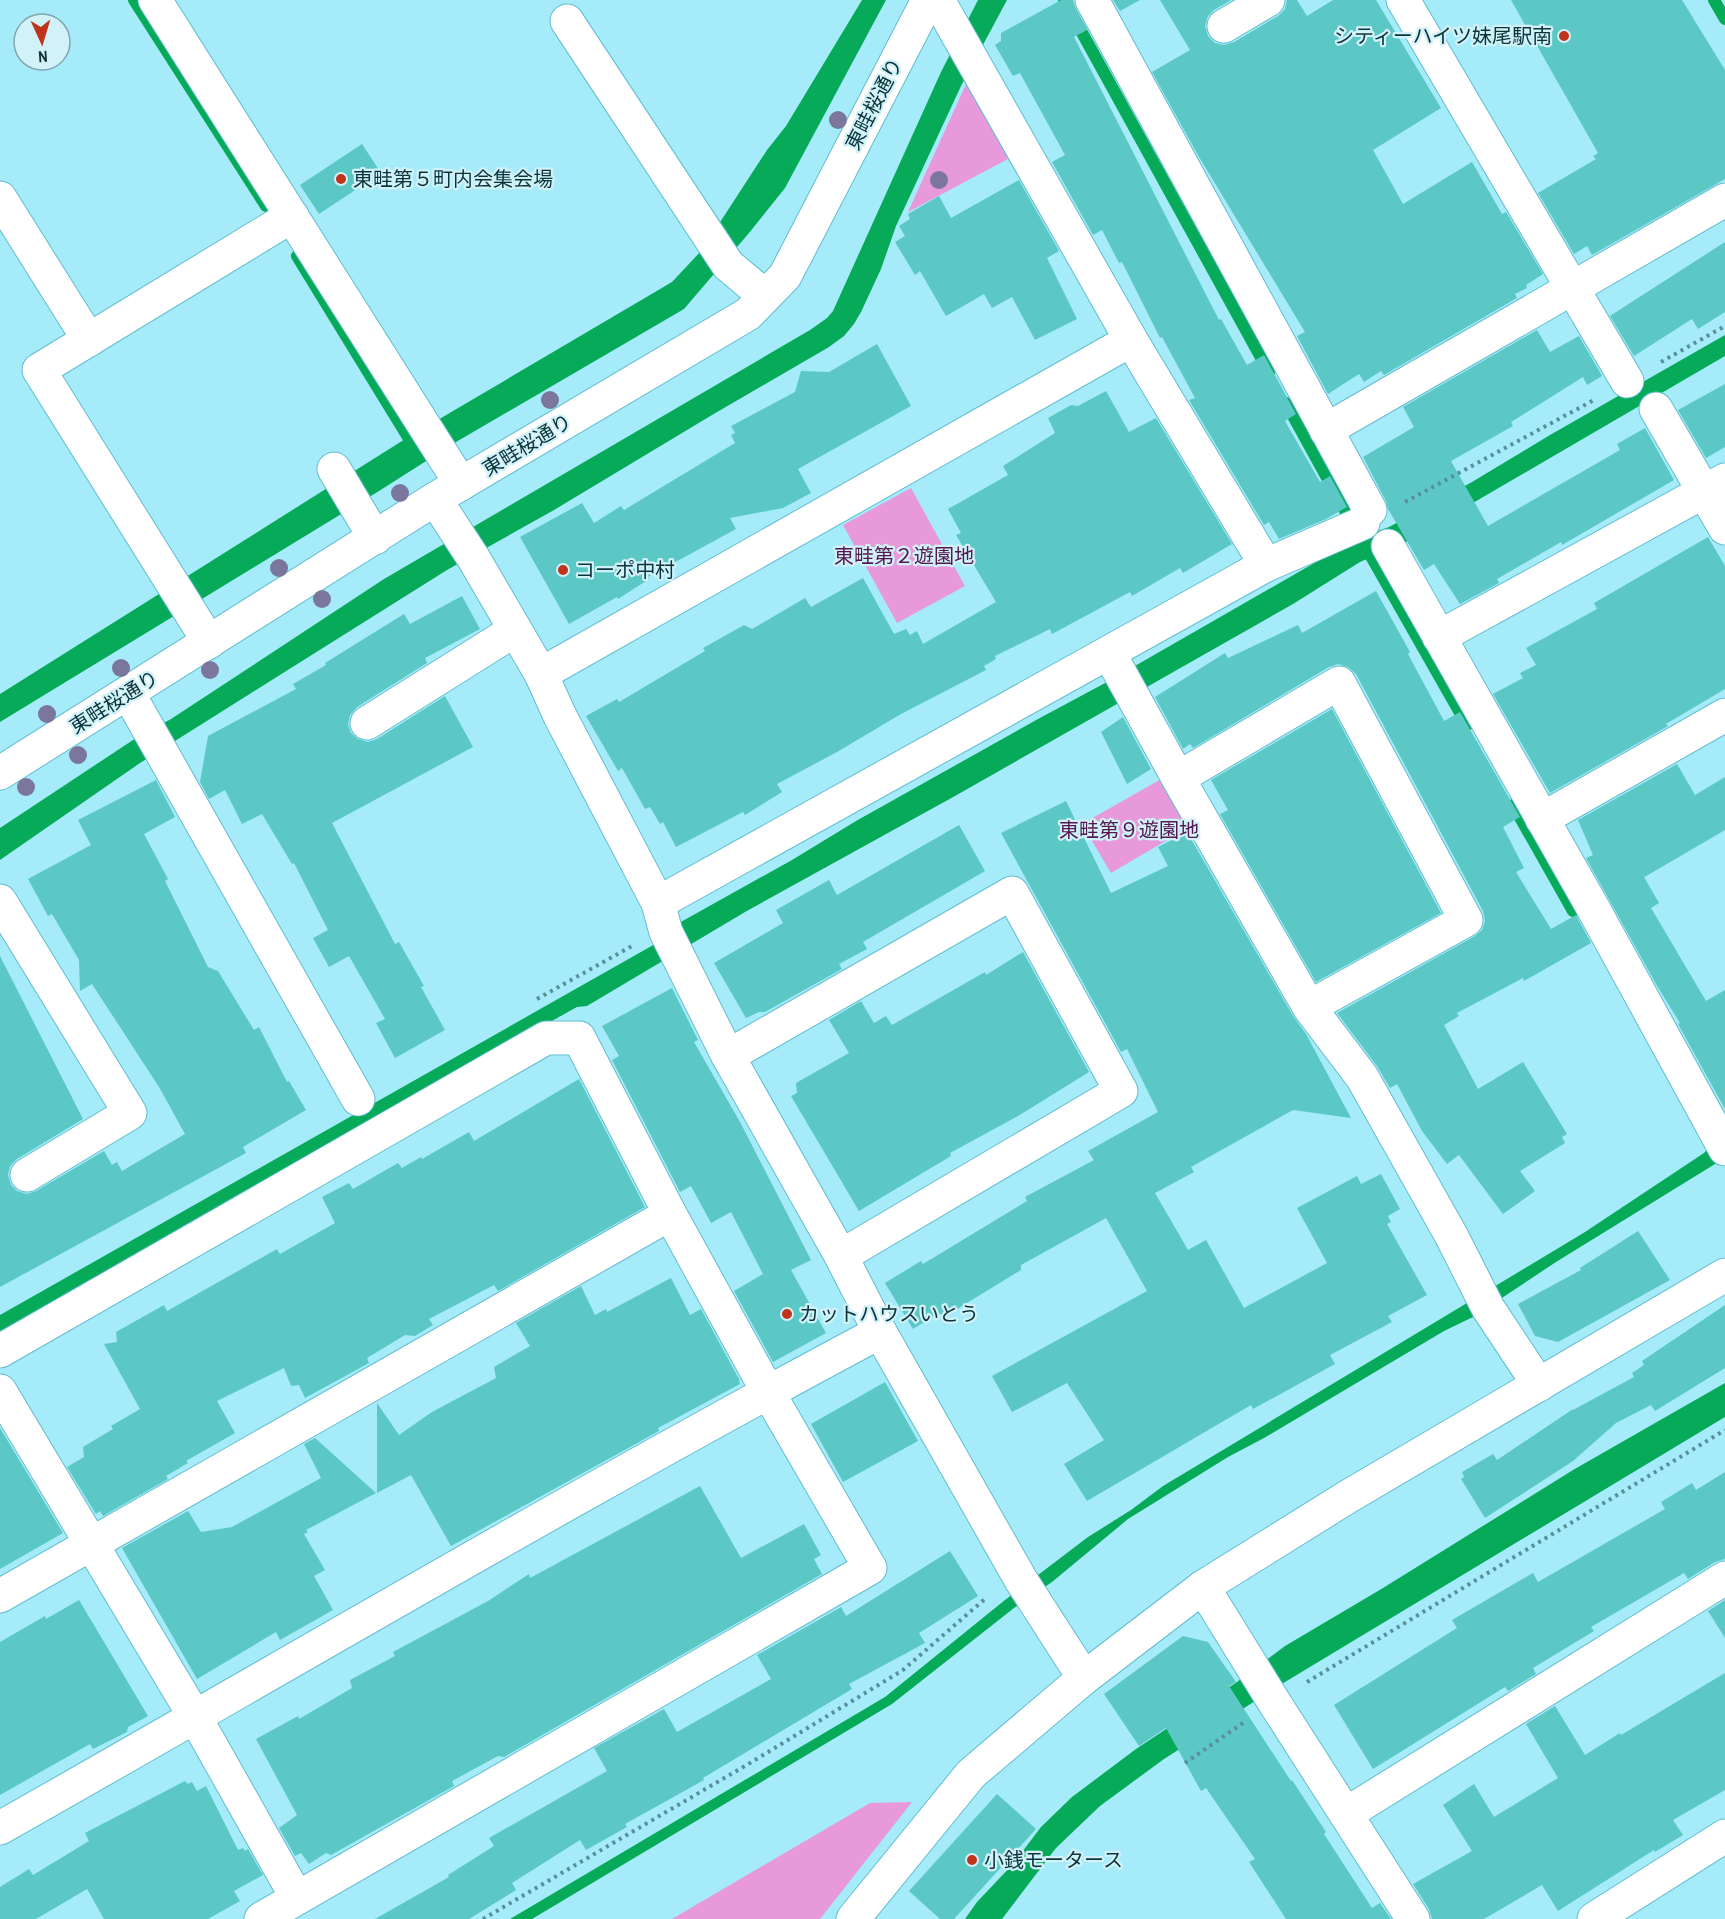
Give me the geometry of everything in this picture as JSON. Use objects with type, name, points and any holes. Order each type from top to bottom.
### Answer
[{"type":"street","points":[[155,0],[433,439],[466,547],[541,674],[728,1056],[841,1256],[880,1332],[1024,1584],[1084,1678]]},
{"type":"street","name":"東畦桜通り","points":[[0,773],[209,642],[367,524],[448,491],[748,314],[785,276],[928,0]]},
{"type":"street","points":[[938,0],[1131,340],[1266,565]]},
{"type":"street","points":[[667,931],[1121,675],[1266,565],[1361,521],[1326,430],[1092,0]]},
{"type":"street","points":[[1224,26],[1268,0]]},
{"type":"street","points":[[1406,1],[1628,381]]},
{"type":"street","points":[[567,21],[728,265],[765,296]]},
{"type":"street","points":[[0,198],[89,340]]},
{"type":"street","points":[[1326,430],[1725,200]]},
{"type":"street","points":[[209,642],[39,370],[292,216]]},
{"type":"street","points":[[541,674],[1131,340]]},
{"type":"street","points":[[1656,409],[1715,485],[1725,528]]},
{"type":"street","points":[[337,474],[367,524]]},
{"type":"street","points":[[1439,637],[1715,485]]},
{"type":"street","points":[[1388,546],[1720,1139]]},
{"type":"street","points":[[366,723],[515,630]]},
{"type":"street","points":[[1121,675],[1310,1007],[1362,1077],[1451,1235],[1482,1297],[1539,1385]]},
{"type":"street","points":[[1178,778],[1339,683],[1466,920],[1310,1007]]},
{"type":"street","points":[[128,693],[358,1099]]},
{"type":"street","points":[[1542,819],[1725,715]]},
{"type":"street","points":[[728,1056],[1012,893],[1121,1091],[841,1256]]},
{"type":"street","points":[[0,902],[129,1113],[27,1175]]},
{"type":"street","points":[[0,1351],[546,1038],[579,1038],[670,1214],[768,1392],[870,1568],[261,1919]]},
{"type":"street","points":[[0,1596],[670,1214]]},
{"type":"street","points":[[853,1919],[972,1774],[1084,1678],[1203,1587],[1349,1496],[1725,1275]]},
{"type":"street","points":[[0,1828],[768,1392],[880,1332]]},
{"type":"street","points":[[0,1391],[195,1717],[297,1898]]},
{"type":"street","points":[[1346,1814],[1725,1578]]},
{"type":"street","points":[[1203,1587],[1413,1919]]},
{"type":"street","points":[[1594,1919],[1725,1836]]},
{"type":"path","points":[[1404,502],[1725,326]]},
{"type":"path","points":[[1185,1763],[1272,1698],[1725,1430]]},
{"type":"path","points":[[483,1919],[750,1763],[903,1670],[1024,1584]]},
{"type":"green space","points":[[967,82],[1008,159],[908,212]]},
{"type":"green space","name":"東畦第２遊園地","points":[[911,488],[965,586],[897,623],[843,525]]},
{"type":"green space","name":"東畦第９遊園地","points":[[1163,778],[1191,826],[1111,873],[1082,824]]},
{"type":"green space","points":[[912,1802],[820,1919],[672,1919],[870,1803]]},
{"type":"shaded area","points":[[862,0],[886,0],[785,188],[684,309],[456,442],[0,722],[0,694],[402,441],[672,282],[702,250],[767,150],[786,126]]},
{"type":"shaded area","points":[[978,0],[1007,0],[961,86],[896,226],[881,269],[861,312],[844,336],[554,510],[447,570],[140,763],[0,860],[0,828],[133,740],[171,719],[384,579],[827,318],[833,311],[941,72]]},
{"type":"shaded area","points":[[1725,335],[1725,356],[1406,542],[1360,562],[1293,604],[745,912],[587,1006],[577,1007],[550,1022],[0,1336],[0,1315],[655,944],[679,923],[792,860],[856,821],[1107,682],[1356,539],[1389,527],[1472,482]]},
{"type":"shaded area","points":[[1725,1130],[1725,1154],[1715,1164],[1556,1262],[1473,1317],[1444,1331],[1228,1457],[1128,1519],[1052,1582],[1014,1608],[892,1704],[532,1919],[510,1919],[885,1697],[1005,1600],[1088,1537],[1131,1510],[1163,1486],[1585,1232],[1704,1153]]},
{"type":"shaded area","points":[[1725,1383],[1725,1417],[1285,1682],[1164,1759],[1100,1806],[1056,1848],[1002,1919],[965,1919],[977,1902],[1013,1864],[1041,1827],[1072,1797],[1136,1749],[1237,1682],[1285,1646],[1573,1470]]},
{"type":"building","points":[[1061,0],[1073,0],[1087,30],[1074,37],[1219,320],[1221,319],[1247,365],[1264,355],[1296,414],[1285,421],[1320,482],[1330,476],[1347,507],[1326,519],[1279,539],[1269,522],[1264,525],[1189,400],[1195,398],[1162,337],[1160,338],[1122,262],[1119,263],[1102,230],[1093,235],[1052,162],[1065,155],[1020,73],[1013,76],[995,45],[1001,41],[1001,33]]},
{"type":"building","points":[[1113,0],[1140,0],[1120,11]]},
{"type":"building","points":[[1160,0],[1231,0],[1208,16],[1205,26],[1208,36],[1215,43],[1224,45],[1234,42],[1278,16],[1285,9],[1287,0],[1297,0],[1307,16],[1333,0],[1376,0],[1441,108],[1373,150],[1403,204],[1472,162],[1502,214],[1506,212],[1543,274],[1526,285],[1527,288],[1515,294],[1517,298],[1384,375],[1381,371],[1364,382],[1359,374],[1328,394],[1297,336],[1305,332],[1199,157],[1152,72],[1190,50]]},
{"type":"building","points":[[1511,0],[1682,0],[1725,70],[1725,179],[1592,255],[1587,246],[1574,254],[1538,193],[1596,159],[1593,156],[1598,153]]},
{"type":"building","name":"東畦第５町内会集会場","points":[[362,144],[381,173],[319,214],[300,185]]},
{"type":"building","points":[[1019,180],[1059,251],[1047,258],[1077,319],[1035,340],[1012,297],[992,308],[984,294],[946,316],[920,271],[915,275],[895,242],[905,236],[899,226],[910,219],[908,214],[939,196],[951,218]]},
{"type":"building","points":[[1725,242],[1725,312],[1698,329],[1692,319],[1634,356],[1610,316]]},
{"type":"building","points":[[1537,330],[1550,352],[1579,336],[1602,376],[1587,385],[1583,377],[1511,422],[1513,426],[1451,461],[1488,526],[1620,450],[1617,444],[1645,428],[1674,480],[1562,545],[1561,542],[1497,579],[1499,583],[1460,604],[1434,564],[1424,570],[1388,509],[1363,457],[1414,427],[1403,407]]},
{"type":"building","points":[[877,344],[911,406],[798,469],[811,493],[783,508],[730,518],[736,529],[648,577],[649,579],[618,599],[617,597],[569,624],[520,537],[582,503],[594,523],[621,506],[624,510],[735,443],[731,435],[735,433],[731,426],[795,392],[801,371],[829,372]]},
{"type":"building","points":[[1725,384],[1725,447],[1706,458],[1678,410]]},
{"type":"building","points":[[1106,391],[1129,432],[1156,418],[1232,544],[1183,573],[1180,568],[1132,596],[1130,592],[1052,634],[1050,629],[995,656],[996,659],[984,666],[986,670],[901,714],[777,784],[782,792],[745,815],[743,812],[676,847],[663,822],[660,824],[650,807],[645,809],[622,768],[618,771],[586,716],[617,699],[619,702],[705,651],[703,648],[744,625],[752,629],[805,598],[811,607],[863,578],[894,634],[906,629],[910,635],[917,631],[923,644],[996,602],[956,535],[961,533],[948,509],[1008,475],[1003,466],[1055,433],[1048,418],[1071,405],[1078,406]]},
{"type":"building","points":[[1708,537],[1725,566],[1725,689],[1666,724],[1668,726],[1550,793],[1493,694],[1523,678],[1520,673],[1536,665],[1526,648],[1597,609],[1594,603]]},
{"type":"building","points":[[1376,591],[1410,652],[1408,654],[1444,721],[1460,712],[1520,817],[1503,827],[1524,868],[1516,872],[1551,929],[1576,915],[1591,943],[1524,981],[1523,978],[1457,1013],[1459,1016],[1444,1025],[1478,1089],[1523,1062],[1567,1134],[1562,1137],[1565,1143],[1520,1171],[1535,1191],[1503,1214],[1459,1155],[1447,1164],[1422,1131],[1397,1084],[1390,1088],[1377,1066],[1337,1013],[1475,936],[1482,930],[1485,921],[1483,911],[1356,674],[1348,667],[1338,664],[1329,667],[1193,748],[1190,744],[1183,749],[1155,697],[1225,653],[1228,658],[1298,625],[1302,633]]},
{"type":"building","points":[[462,596],[480,629],[425,658],[427,663],[357,707],[350,715],[348,724],[351,733],[358,739],[368,742],[377,739],[445,696],[473,747],[332,823],[395,944],[399,942],[445,1030],[395,1058],[376,1023],[385,1019],[349,956],[329,967],[313,938],[328,930],[294,863],[292,864],[262,814],[242,824],[225,790],[209,799],[200,782],[208,736],[296,689],[293,684],[404,614],[410,624]]},
{"type":"building","points":[[1332,709],[1441,913],[1316,982],[1220,814],[1228,810],[1211,780]]},
{"type":"building","points":[[1123,717],[1151,769],[1127,784],[1101,732]]},
{"type":"building","points":[[1677,764],[1695,795],[1725,777],[1725,830],[1644,877],[1659,903],[1651,908],[1706,1001],[1725,990],[1725,1109],[1678,1024],[1680,1023],[1586,858],[1593,855],[1578,820]]},
{"type":"building","points":[[156,780],[175,817],[144,834],[168,879],[165,881],[208,967],[218,971],[254,1030],[259,1027],[287,1082],[289,1081],[306,1110],[243,1147],[246,1153],[0,1287],[0,956],[83,1119],[17,1159],[10,1166],[8,1175],[11,1185],[17,1191],[27,1194],[36,1191],[104,1151],[112,1165],[117,1162],[122,1171],[185,1134],[159,1087],[92,984],[80,991],[79,960],[52,914],[48,916],[28,879],[91,845],[78,820]]},
{"type":"building","points":[[1066,801],[1111,893],[1168,866],[1158,847],[1187,832],[1293,1016],[1306,1034],[1351,1118],[1293,1110],[1191,1167],[1194,1172],[1155,1193],[1188,1250],[1206,1240],[1244,1308],[1327,1263],[1297,1208],[1357,1176],[1361,1184],[1381,1174],[1400,1209],[1388,1216],[1391,1222],[1387,1224],[1427,1295],[1388,1316],[1392,1322],[1330,1355],[1335,1364],[1253,1409],[1251,1405],[1087,1501],[1064,1464],[1104,1440],[1067,1383],[1012,1412],[992,1376],[1147,1291],[1106,1218],[1021,1265],[1021,1270],[944,1317],[939,1313],[913,1329],[885,1283],[921,1261],[923,1264],[1027,1201],[1025,1197],[1094,1160],[1088,1151],[1158,1112],[1127,1049],[1121,1052],[1001,833]]},
{"type":"building","points":[[959,825],[985,871],[863,942],[867,949],[839,964],[842,969],[765,1012],[759,1012],[746,1018],[714,963],[783,923],[776,910],[829,880],[837,895]]},
{"type":"building","points":[[1023,952],[1089,1072],[1018,1116],[950,1153],[951,1156],[859,1211],[791,1096],[797,1093],[796,1083],[849,1053],[829,1020],[861,1001],[874,1023],[886,1016],[892,1025],[985,972],[986,975]]},
{"type":"building","points":[[672,988],[698,1040],[694,1042],[740,1122],[811,1260],[791,1270],[826,1333],[773,1362],[734,1291],[763,1274],[731,1212],[711,1223],[691,1186],[680,1192],[612,1060],[619,1056],[602,1026]]},
{"type":"building","points":[[579,1079],[645,1207],[498,1291],[494,1285],[429,1319],[433,1325],[415,1336],[405,1335],[367,1358],[369,1363],[305,1398],[299,1385],[291,1386],[284,1368],[217,1401],[235,1433],[186,1461],[188,1463],[166,1476],[168,1479],[103,1516],[100,1511],[96,1514],[67,1467],[84,1457],[83,1447],[113,1429],[111,1426],[140,1409],[104,1344],[117,1342],[116,1332],[164,1305],[167,1311],[277,1249],[280,1254],[335,1223],[322,1197],[349,1183],[353,1189],[398,1163],[402,1168],[469,1132],[474,1141]]},
{"type":"building","points":[[1638,1231],[1670,1280],[1558,1342],[1535,1336],[1518,1304],[1581,1270],[1580,1268]]},
{"type":"building","points":[[671,1278],[690,1315],[701,1309],[740,1384],[451,1546],[411,1475],[377,1493],[377,1403],[399,1435],[432,1412],[496,1378],[494,1367],[530,1346],[516,1323],[581,1286],[595,1315],[606,1309],[607,1312]]},
{"type":"building","points":[[1725,1305],[1725,1368],[1655,1411],[1651,1405],[1616,1423],[1573,1461],[1485,1518],[1461,1479],[1464,1477],[1462,1472],[1493,1454],[1497,1460],[1573,1409],[1634,1377],[1632,1373],[1644,1365],[1642,1361]]},
{"type":"building","points":[[885,1382],[918,1441],[843,1482],[811,1424]]},
{"type":"building","points":[[0,1428],[63,1533],[0,1569]]},
{"type":"building","points":[[315,1438],[376,1493],[306,1530],[308,1532],[304,1534],[325,1570],[314,1576],[333,1610],[280,1640],[276,1632],[197,1679],[122,1548],[188,1511],[201,1532],[232,1527],[321,1478],[304,1444]]},
{"type":"building","points":[[1725,1472],[1725,1559],[1715,1562],[1688,1579],[1684,1573],[1591,1627],[1594,1631],[1533,1668],[1536,1674],[1508,1691],[1505,1687],[1373,1769],[1334,1705],[1457,1628],[1452,1620],[1533,1573],[1538,1582],[1665,1509],[1661,1502],[1692,1483],[1696,1490]]},
{"type":"building","points":[[700,1486],[741,1558],[804,1524],[821,1555],[814,1559],[822,1574],[504,1757],[498,1756],[452,1781],[454,1786],[331,1855],[326,1853],[309,1864],[301,1853],[295,1856],[279,1828],[297,1815],[256,1739],[298,1716],[299,1719],[352,1688],[350,1680],[395,1656],[393,1652],[488,1601],[529,1574],[530,1578]]},
{"type":"building","points":[[950,1551],[978,1596],[919,1633],[925,1643],[849,1684],[852,1689],[703,1778],[704,1780],[625,1824],[627,1827],[586,1850],[580,1840],[512,1883],[516,1890],[469,1919],[375,1919],[449,1877],[448,1875],[494,1846],[489,1838],[607,1771],[594,1748],[664,1709],[677,1732],[771,1679],[757,1655],[841,1607],[846,1616]]},
{"type":"building","points":[[79,1600],[148,1716],[128,1727],[127,1732],[93,1749],[90,1744],[0,1795],[0,1642],[45,1616],[46,1619]]},
{"type":"building","points":[[1725,1600],[1725,1638],[1708,1611]]},
{"type":"building","points":[[1183,1636],[1208,1642],[1236,1682],[1229,1686],[1326,1832],[1324,1834],[1372,1908],[1380,1903],[1391,1919],[1286,1919],[1249,1862],[1255,1859],[1206,1788],[1201,1791],[1166,1728],[1139,1746],[1104,1694]]},
{"type":"building","points":[[1725,1673],[1725,1790],[1673,1820],[1683,1835],[1655,1852],[1654,1850],[1558,1911],[1542,1885],[1484,1919],[1432,1919],[1429,1909],[1413,1884],[1472,1851],[1443,1805],[1474,1784],[1494,1817],[1558,1778],[1526,1724],[1555,1706],[1585,1755]]},
{"type":"building","points":[[185,1781],[188,1784],[192,1782],[197,1791],[206,1786],[238,1850],[248,1849],[263,1875],[234,1891],[240,1901],[208,1919],[104,1919],[87,1889],[36,1919],[0,1919],[0,1887],[29,1869],[33,1875],[89,1841],[85,1833]]},
{"type":"building","points":[[997,1794],[1036,1829],[954,1919],[940,1919],[909,1891]]},
{"type":"waterway","points":[[134,0],[266,206]]},
{"type":"waterway","points":[[1064,0],[1269,372]]},
{"type":"waterway","points":[[1714,0],[1725,19]]},
{"type":"waterway","points":[[297,256],[416,450]]},
{"type":"waterway","points":[[1286,403],[1354,527]]},
{"type":"waterway","points":[[1364,544],[1467,725]]},
{"type":"waterway","points":[[1513,805],[1573,911]]},
{"type":"place","name":"シティーハイツ妹尾駅南","points":[[1564,36]]},
{"type":"place","name":"東畦第５町内会集会場","points":[[341,179]]},
{"type":"place","name":"コーポ中村","points":[[563,570]]},
{"type":"place","name":"カットハウスいとう","points":[[787,1314]]},
{"type":"place","name":"小銭モータース","points":[[972,1860]]}]
